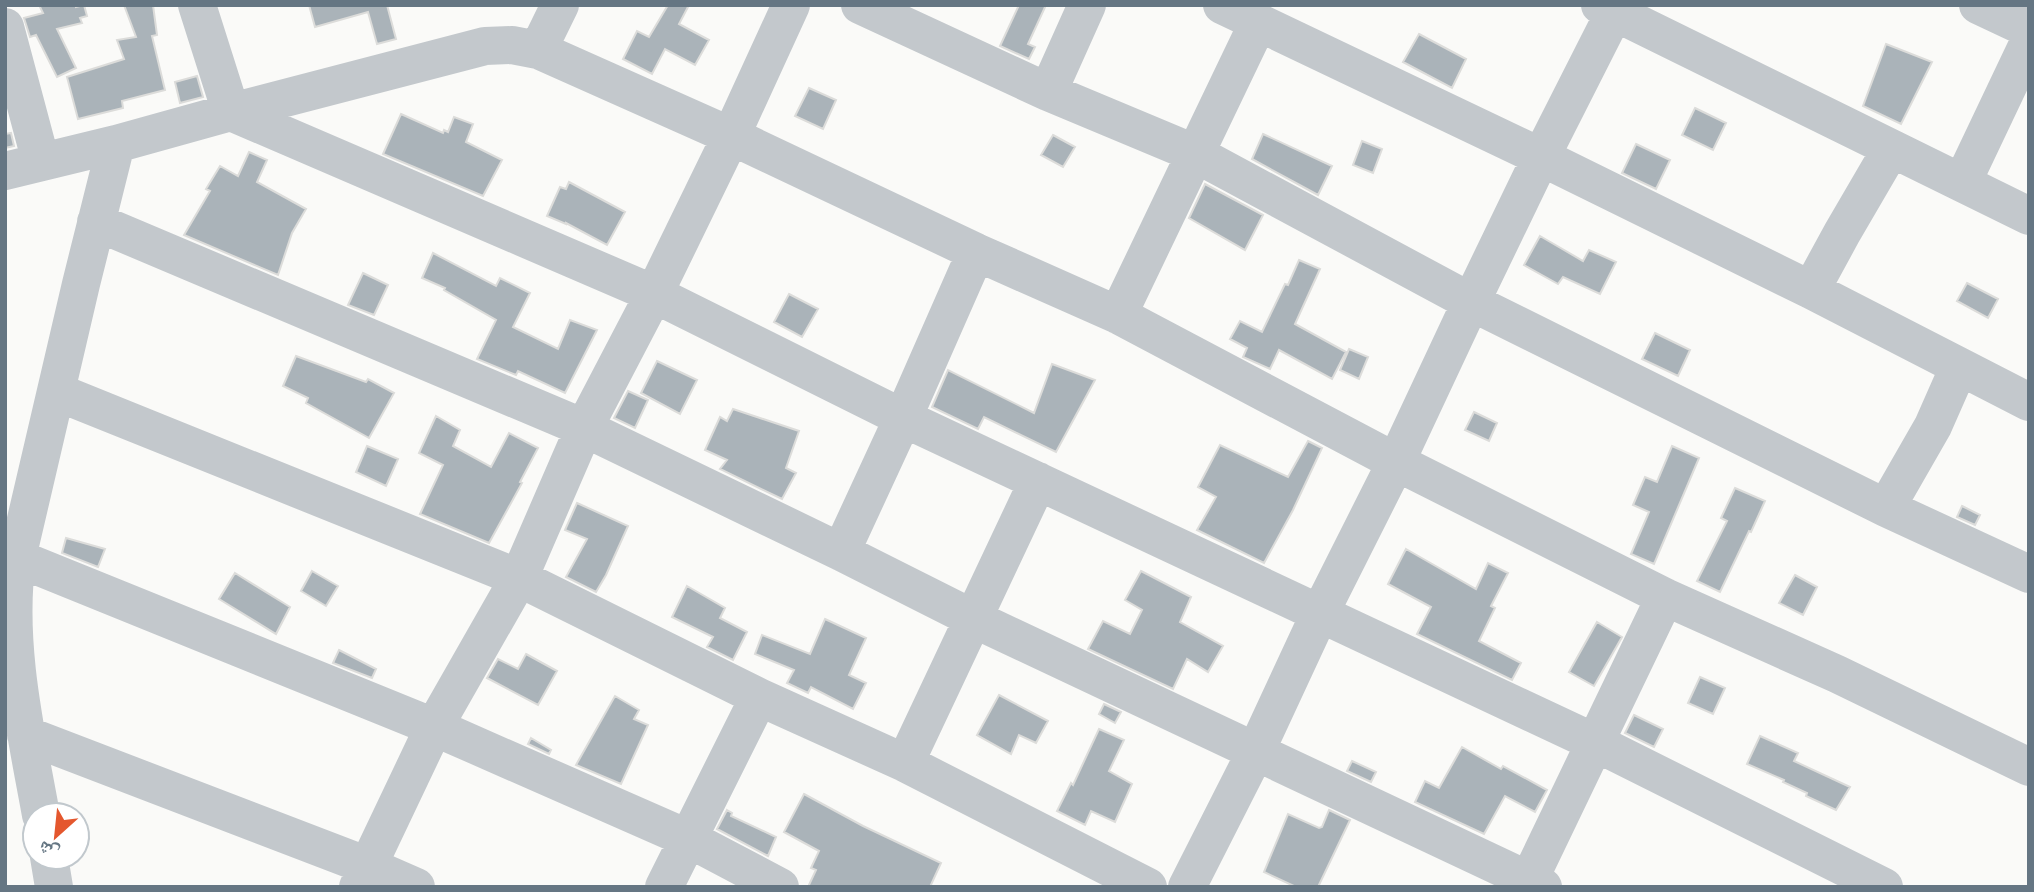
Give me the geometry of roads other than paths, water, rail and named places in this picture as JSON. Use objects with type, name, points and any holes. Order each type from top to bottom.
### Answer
[{"type":"street","points":[[197,5],[231,111],[654,294],[903,418],[1596,743],[1884,887]]},
{"type":"street","points":[[538,50],[560,5]]},
{"type":"street","points":[[363,876],[434,727],[519,578],[584,428],[654,294],[791,5]]},
{"type":"street","points":[[860,5],[1048,92],[1194,153],[1471,302],[1886,508],[2029,574]]},
{"type":"street","points":[[1048,92],[1087,5]]},
{"type":"street","points":[[1222,5],[1541,157],[1811,290],[2029,402]]},
{"type":"street","points":[[1978,5],[2029,29]]},
{"type":"street","points":[[1187,887],[1396,462],[1611,8],[2029,216]]},
{"type":"street","points":[[1118,315],[1258,23]]},
{"type":"street","points":[[5,27],[23,166],[485,46],[512,45],[538,50],[1118,315],[1396,462],[1665,597],[1837,674],[2029,767]]},
{"type":"street","points":[[1962,183],[2029,42]]},
{"type":"street","points":[[38,801],[18,671],[12,579],[116,144]]},
{"type":"street","points":[[1811,290],[1891,149]]},
{"type":"street","points":[[96,222],[584,428],[974,619],[1536,883],[1596,743],[1665,597]]},
{"type":"street","points":[[841,552],[976,252]]},
{"type":"street","points":[[1886,508],[1933,426],[1959,367]]},
{"type":"street","points":[[57,392],[519,578],[759,697],[905,763],[1148,887]]},
{"type":"street","points":[[905,763],[1038,481]]},
{"type":"street","points":[[12,579],[434,727],[688,839],[780,887]]},
{"type":"street","points":[[664,887],[759,697]]},
{"type":"street","points":[[26,735],[363,876],[416,887]]}]
